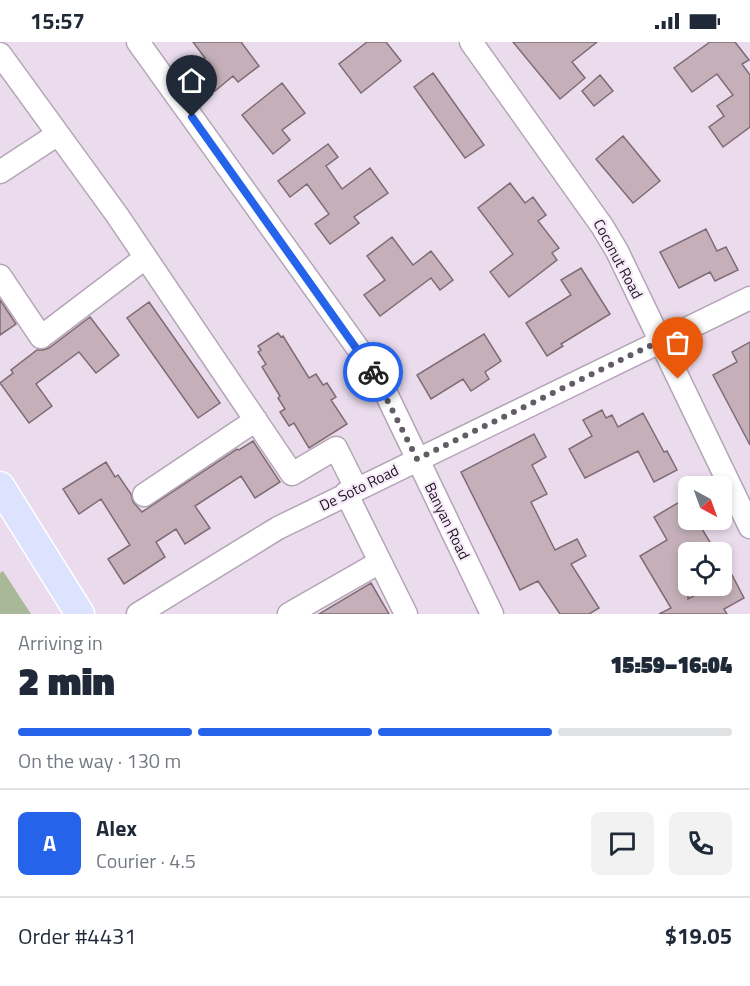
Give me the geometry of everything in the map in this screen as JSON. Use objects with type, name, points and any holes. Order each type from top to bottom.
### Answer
[{"type":"main road","points":[[0,486],[81,614]]},
{"type":"street","name":"Banyan Road","points":[[138,42],[367,362],[382,387],[492,614]]},
{"type":"street","name":"Coconut Road","points":[[471,42],[602,226],[617,251],[750,526]]},
{"type":"street","points":[[0,54],[145,258],[292,474],[336,448],[380,562],[406,614]]},
{"type":"street","points":[[0,172],[58,134]]},
{"type":"street","points":[[0,276],[41,337],[145,258]]},
{"type":"street","name":"De Soto Road","points":[[138,614],[168,606],[262,537],[351,491],[750,298]]},
{"type":"street","points":[[144,495],[256,420]]},
{"type":"street","points":[[290,614],[380,562]]},
{"type":"green space","points":[[3,571],[31,614],[0,614],[0,573]]},
{"type":"building","points":[[193,42],[241,42],[259,66],[238,82],[233,76],[215,91],[196,66],[205,58]]},
{"type":"building","points":[[367,42],[386,42],[401,61],[361,93],[339,64]]},
{"type":"building","points":[[513,42],[597,42],[572,62],[585,78],[560,99]]},
{"type":"building","points":[[710,42],[735,42],[749,60],[742,64],[750,75],[750,127],[723,147],[709,127],[724,116],[717,106],[733,95],[717,74],[692,92],[674,68]]},
{"type":"building","points":[[433,73],[484,145],[465,158],[414,87]]},
{"type":"building","points":[[600,75],[613,91],[594,106],[582,91]]},
{"type":"building","points":[[282,83],[305,113],[282,130],[290,140],[273,154],[242,115]]},
{"type":"building","points":[[623,136],[660,181],[633,203],[596,159]]},
{"type":"building","points":[[328,144],[338,157],[326,166],[342,189],[370,168],[388,193],[354,217],[359,223],[330,244],[315,224],[329,214],[307,184],[290,197],[278,181]]},
{"type":"building","points":[[510,183],[525,203],[533,197],[546,215],[538,221],[559,248],[552,253],[557,260],[509,297],[490,272],[513,254],[478,208]]},
{"type":"building","points":[[706,229],[717,251],[726,247],[738,270],[715,281],[710,272],[679,288],[660,252]]},
{"type":"building","points":[[392,237],[413,265],[431,251],[453,280],[440,290],[431,278],[380,316],[364,295],[385,280],[367,256]]},
{"type":"building","points":[[581,268],[610,314],[561,344],[563,346],[547,356],[526,323],[571,295],[561,280]]},
{"type":"building","points":[[0,300],[16,324],[0,335]]},
{"type":"building","points":[[149,302],[220,403],[198,418],[127,318]]},
{"type":"building","points":[[90,317],[119,355],[96,373],[79,352],[36,384],[52,406],[29,423],[0,383],[13,373],[11,370],[37,350],[49,348]]},
{"type":"building","points":[[278,333],[281,337],[283,336],[309,378],[316,374],[323,385],[327,383],[336,397],[331,400],[347,424],[309,448],[294,423],[289,426],[280,412],[285,409],[278,398],[280,396],[262,367],[266,364],[258,352],[261,350],[258,346]]},
{"type":"building","points":[[484,334],[501,361],[485,372],[489,379],[471,391],[463,379],[431,399],[417,375]]},
{"type":"building","points":[[750,342],[750,445],[713,375],[737,362],[732,352]]},
{"type":"building","points":[[602,410],[606,418],[612,415],[618,427],[643,413],[664,452],[667,451],[677,470],[654,482],[638,451],[585,478],[569,449],[592,436],[583,420]]},
{"type":"building","points":[[534,434],[546,457],[532,465],[547,494],[531,502],[555,550],[577,539],[586,556],[571,564],[599,608],[589,614],[560,614],[538,581],[520,590],[461,472]]},
{"type":"building","points":[[253,441],[280,482],[255,498],[241,476],[195,506],[210,528],[185,544],[176,529],[156,542],[165,557],[124,584],[108,559],[130,545],[101,499],[79,514],[63,489],[106,462],[115,477],[118,475],[131,494],[133,502],[142,512],[237,449]]},
{"type":"building","points":[[678,503],[678,530],[703,530],[710,542],[678,542],[678,596],[688,596],[688,599],[694,596],[732,596],[732,575],[744,598],[724,609],[727,614],[659,614],[671,608],[640,556],[667,540],[654,517]]},
{"type":"building","points":[[371,583],[389,614],[319,614]]},
{"type":"way so far","points":[[373,372],[417,459],[660,341],[678,379]]},
{"type":"route","points":[[192,117],[373,372]]}]
